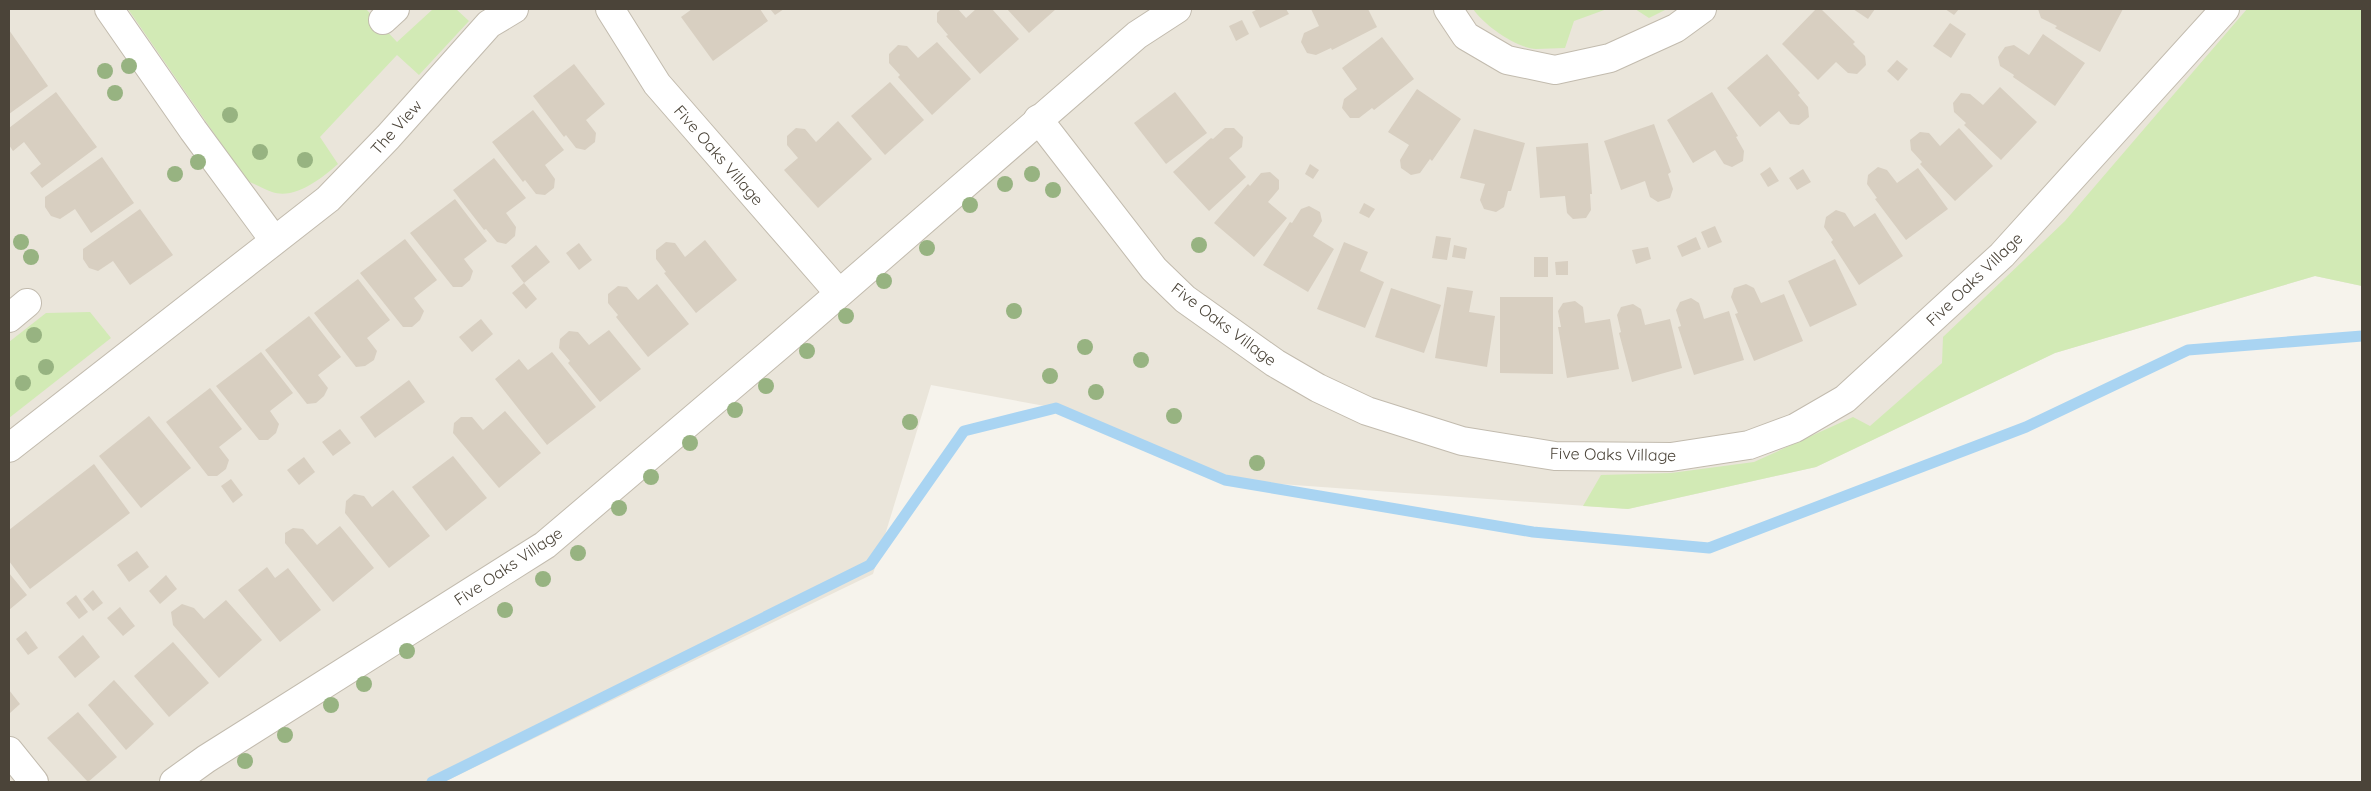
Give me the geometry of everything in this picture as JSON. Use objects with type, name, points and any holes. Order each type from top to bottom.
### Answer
[{"type":"street","points":[[109,9],[193,130],[274,240]]},
{"type":"street","name":"The View","points":[[9,448],[328,199],[388,137],[489,24],[514,9]]},
{"type":"street","name":"Five Oaks Village","points":[[610,9],[657,84],[839,293]]},
{"type":"street","name":"Five Oaks Village","points":[[174,782],[206,759],[545,545],[1137,35],[1178,9]]},
{"type":"street","points":[[1448,9],[1466,36],[1507,60],[1555,70],[1610,58],[1676,28],[1702,9]]},
{"type":"street","name":"Five Oaks Village","points":[[1038,119],[1154,269],[1185,299],[1275,363],[1318,388],[1367,411],[1462,441],[1555,456],[1671,457],[1749,445],[1794,428],[1845,399],[2002,255],[2225,9]]},
{"type":"street","points":[[9,751],[34,782]]},
{"type":"shaded area","points":[[9,9],[2362,9],[2362,286],[2315,276],[2055,353],[1816,467],[1628,509],[1225,480],[1056,408],[931,385],[873,574],[444,782],[9,782]]},
{"type":"green space","points":[[128,9],[366,9],[397,42],[433,9],[456,9],[469,21],[419,75],[397,55],[320,137],[338,164],[308,186],[290,193],[281,194],[247,181]]},
{"type":"green space","points":[[1473,9],[1607,9],[1574,21],[1565,48],[1536,49],[1519,45],[1501,35]]},
{"type":"green space","points":[[1635,9],[1667,9],[1649,18]]},
{"type":"green space","points":[[2247,9],[2362,9],[2362,286],[2315,276],[2055,353],[1816,467],[1628,509],[1583,506],[1601,475],[1671,473],[1754,462],[1853,417],[1870,426],[1942,363],[1943,337],[2065,221]]},
{"type":"green space","points":[[90,312],[111,338],[9,418],[9,342],[46,313]]},
{"type":"building","points":[[692,9],[760,9],[768,21],[713,61],[681,17]]},
{"type":"building","points":[[770,9],[784,9],[775,15]]},
{"type":"building","points":[[941,9],[958,9],[966,18],[976,9],[992,9],[1019,39],[980,74],[946,36],[948,35],[937,22],[937,13]]},
{"type":"building","points":[[1007,9],[1056,9],[1029,33]]},
{"type":"building","points":[[1258,9],[1286,9],[1289,14],[1260,28],[1252,12]]},
{"type":"building","points":[[1311,9],[1368,9],[1377,27],[1332,50],[1331,48],[1316,55],[1307,53],[1301,42],[1304,33],[1319,26]]},
{"type":"building","points":[[1816,9],[1821,9],[1855,42],[1853,44],[1865,56],[1866,65],[1857,74],[1848,73],[1836,62],[1818,80],[1782,44]]},
{"type":"building","points":[[1853,9],[1875,9],[1868,19]]},
{"type":"building","points":[[1945,9],[1959,9],[1954,15]]},
{"type":"building","points":[[2038,9],[2123,9],[2100,52],[2055,28],[2057,26],[2041,18]]},
{"type":"building","points":[[1242,20],[1249,34],[1236,41],[1229,26]]},
{"type":"building","points":[[1950,23],[1966,34],[1951,58],[1933,46]]},
{"type":"building","points":[[9,30],[48,86],[9,114]]},
{"type":"building","points":[[2043,34],[2085,63],[2055,106],[2000,66],[1998,57],[2005,47],[2014,45],[2029,55]]},
{"type":"building","points":[[1382,37],[1414,79],[1374,110],[1372,108],[1359,118],[1350,118],[1342,108],[1344,99],[1357,89],[1342,68]]},
{"type":"building","points":[[937,42],[971,79],[932,115],[898,77],[900,75],[889,63],[889,54],[898,45],[907,46],[918,58]]},
{"type":"building","points":[[1767,54],[1800,93],[1798,95],[1808,107],[1809,117],[1799,125],[1790,124],[1779,111],[1760,127],[1727,88]]},
{"type":"building","points":[[1897,60],[1908,69],[1898,81],[1887,71]]},
{"type":"building","points":[[574,64],[605,104],[586,120],[596,133],[595,142],[585,150],[576,148],[566,135],[564,137],[533,96]]},
{"type":"building","points":[[890,82],[924,120],[885,155],[851,116]]},
{"type":"building","points":[[2000,87],[2037,122],[2001,160],[1964,125],[1966,123],[1954,112],[1953,103],[1961,93],[1970,94],[1983,105]]},
{"type":"building","points":[[1417,89],[1461,119],[1432,161],[1430,159],[1420,173],[1411,175],[1401,168],[1400,160],[1409,145],[1388,132]]},
{"type":"building","points":[[56,92],[97,147],[42,188],[30,173],[41,164],[24,142],[13,151],[9,145],[9,128]]},
{"type":"building","points":[[1175,92],[1207,133],[1166,164],[1134,123]]},
{"type":"building","points":[[1712,92],[1738,136],[1736,137],[1744,151],[1743,161],[1732,167],[1724,164],[1715,150],[1693,163],[1667,120]]},
{"type":"building","points":[[533,110],[564,150],[545,165],[555,179],[554,188],[545,195],[536,194],[525,180],[523,182],[492,142]]},
{"type":"building","points":[[838,121],[872,159],[818,208],[784,170],[798,158],[787,145],[787,136],[796,128],[805,129],[816,142]]},
{"type":"building","points":[[1654,124],[1671,172],[1668,174],[1673,189],[1670,198],[1658,202],[1650,197],[1645,181],[1621,190],[1604,141]]},
{"type":"building","points":[[1225,128],[1234,128],[1243,137],[1242,147],[1229,158],[1246,177],[1209,211],[1173,172]]},
{"type":"building","points":[[1959,128],[1993,166],[1955,201],[1920,164],[1922,162],[1911,150],[1910,140],[1920,132],[1929,133],[1940,146]]},
{"type":"building","points":[[1474,129],[1525,143],[1511,191],[1508,191],[1504,207],[1496,212],[1484,209],[1480,200],[1485,184],[1460,178]]},
{"type":"building","points":[[1588,143],[1592,194],[1590,194],[1591,210],[1586,218],[1573,219],[1567,213],[1565,196],[1540,198],[1536,147]]},
{"type":"building","points":[[102,157],[134,203],[91,233],[75,209],[60,219],[51,216],[45,207],[45,197]]},
{"type":"building","points":[[494,158],[526,198],[506,213],[516,227],[515,236],[506,244],[497,242],[486,229],[484,230],[453,190]]},
{"type":"building","points":[[1310,164],[1319,170],[1313,179],[1305,174]]},
{"type":"building","points":[[1770,167],[1779,181],[1768,187],[1760,174]]},
{"type":"building","points":[[1878,167],[1887,170],[1897,183],[1918,168],[1948,209],[1906,240],[1875,199],[1877,198],[1867,184],[1868,175]]},
{"type":"building","points":[[1803,169],[1811,182],[1797,190],[1789,178]]},
{"type":"building","points":[[1270,172],[1279,180],[1279,189],[1268,202],[1287,218],[1254,257],[1214,223],[1248,184],[1250,186],[1261,173]]},
{"type":"building","points":[[455,199],[487,241],[464,259],[473,271],[470,280],[462,287],[453,287],[410,233]]},
{"type":"building","points":[[1364,203],[1375,209],[1369,218],[1359,213]]},
{"type":"building","points":[[1309,206],[1320,212],[1322,221],[1313,236],[1334,249],[1308,292],[1263,265],[1290,222],[1292,223],[1301,209]]},
{"type":"building","points":[[140,209],[173,255],[130,285],[113,261],[98,271],[89,268],[83,259],[83,249]]},
{"type":"building","points":[[1836,210],[1845,213],[1854,227],[1875,213],[1903,256],[1859,285],[1831,242],[1833,240],[1824,227],[1826,217]]},
{"type":"building","points":[[1715,226],[1722,242],[1708,248],[1701,232]]},
{"type":"building","points":[[1436,236],[1451,238],[1447,260],[1432,258]]},
{"type":"building","points":[[1696,237],[1701,249],[1682,257],[1677,246]]},
{"type":"building","points":[[405,239],[437,280],[414,298],[424,311],[420,320],[412,327],[403,327],[360,273]]},
{"type":"building","points":[[705,240],[737,280],[696,313],[664,273],[666,272],[656,259],[656,250],[666,242],[675,243],[685,257]]},
{"type":"building","points":[[1344,242],[1368,252],[1360,271],[1384,282],[1365,328],[1317,309]]},
{"type":"building","points":[[579,243],[592,260],[579,270],[566,253]]},
{"type":"building","points":[[536,245],[550,262],[524,283],[511,266]]},
{"type":"building","points":[[1454,245],[1467,248],[1465,259],[1452,257]]},
{"type":"building","points":[[1648,247],[1651,259],[1636,264],[1632,250]]},
{"type":"building","points":[[1534,257],[1548,257],[1548,277],[1534,277]]},
{"type":"building","points":[[1835,259],[1857,305],[1810,327],[1788,281]]},
{"type":"building","points":[[1568,261],[1568,275],[1556,275],[1555,262]]},
{"type":"building","points":[[358,279],[390,320],[367,338],[377,351],[374,360],[365,366],[356,367],[314,313]]},
{"type":"building","points":[[524,283],[537,299],[526,309],[512,293]]},
{"type":"building","points":[[657,284],[689,324],[648,357],[616,317],[618,315],[608,303],[608,294],[618,286],[627,287],[638,300]]},
{"type":"building","points":[[1746,284],[1754,288],[1761,303],[1784,294],[1803,341],[1754,361],[1735,314],[1738,313],[1731,297],[1734,288]]},
{"type":"building","points":[[1447,287],[1473,291],[1469,312],[1495,316],[1487,367],[1435,358]]},
{"type":"building","points":[[1391,288],[1441,305],[1424,353],[1375,337]]},
{"type":"building","points":[[1500,297],[1553,297],[1553,374],[1500,373]]},
{"type":"building","points":[[1691,298],[1699,303],[1704,319],[1729,311],[1744,360],[1694,375],[1678,327],[1681,326],[1676,310],[1680,302]]},
{"type":"building","points":[[1575,301],[1583,307],[1585,323],[1610,319],[1619,369],[1567,378],[1558,327],[1561,327],[1558,311],[1563,303]]},
{"type":"building","points":[[1633,304],[1641,309],[1645,325],[1670,319],[1682,368],[1632,382],[1619,333],[1621,332],[1617,315],[1621,307]]},
{"type":"building","points":[[309,316],[341,357],[318,375],[328,388],[324,396],[316,403],[307,404],[265,350]]},
{"type":"building","points":[[481,319],[493,334],[472,352],[459,337]]},
{"type":"building","points":[[609,330],[641,369],[600,402],[568,363],[570,361],[559,348],[560,339],[569,331],[578,332],[589,345]]},
{"type":"building","points":[[261,352],[293,393],[270,411],[279,424],[276,433],[268,440],[259,440],[216,386]]},
{"type":"building","points":[[552,352],[596,407],[547,445],[495,379],[519,359],[528,370]]},
{"type":"building","points":[[409,380],[425,402],[375,438],[360,417]]},
{"type":"building","points":[[210,388],[242,429],[219,447],[229,460],[226,469],[217,476],[208,476],[166,422]]},
{"type":"building","points":[[505,411],[541,453],[499,488],[453,433],[454,423],[461,417],[472,417],[483,430]]},
{"type":"building","points":[[149,416],[191,468],[141,508],[99,456]]},
{"type":"building","points":[[340,429],[351,443],[333,456],[322,442]]},
{"type":"building","points":[[453,456],[487,498],[446,531],[412,487]]},
{"type":"building","points":[[304,457],[315,472],[299,485],[287,470]]},
{"type":"building","points":[[94,464],[130,513],[30,589],[9,561],[9,530]]},
{"type":"building","points":[[231,479],[243,495],[233,503],[221,486]]},
{"type":"building","points":[[393,490],[430,536],[389,568],[345,513],[346,501],[354,494],[364,496],[372,507]]},
{"type":"building","points":[[340,526],[374,568],[333,602],[285,543],[285,533],[293,528],[303,529],[317,545]]},
{"type":"building","points":[[137,551],[149,567],[129,582],[117,565]]},
{"type":"building","points":[[267,567],[275,578],[288,568],[321,610],[280,642],[238,590]]},
{"type":"building","points":[[9,573],[27,595],[9,610]]},
{"type":"building","points":[[166,575],[177,589],[160,604],[149,591]]},
{"type":"building","points":[[93,590],[103,603],[93,611],[83,599]]},
{"type":"building","points":[[76,595],[88,612],[79,619],[66,603]]},
{"type":"building","points":[[226,600],[262,640],[219,678],[173,625],[171,612],[182,604],[194,608],[204,619]]},
{"type":"building","points":[[120,607],[135,626],[123,636],[107,618]]},
{"type":"building","points":[[26,631],[38,648],[28,655],[16,639]]},
{"type":"building","points":[[83,635],[100,657],[75,678],[58,657]]},
{"type":"building","points":[[173,642],[209,683],[169,717],[134,676]]},
{"type":"building","points":[[114,680],[154,724],[126,750],[88,705]]},
{"type":"building","points":[[9,690],[20,704],[10,713],[9,711]]},
{"type":"building","points":[[78,712],[117,757],[88,782],[47,738]]},
{"type":"waterway","points":[[432,782],[870,565],[964,431],[1056,408],[1225,480],[1533,532],[1709,548],[2026,427],[2188,350],[2362,336]]}]
